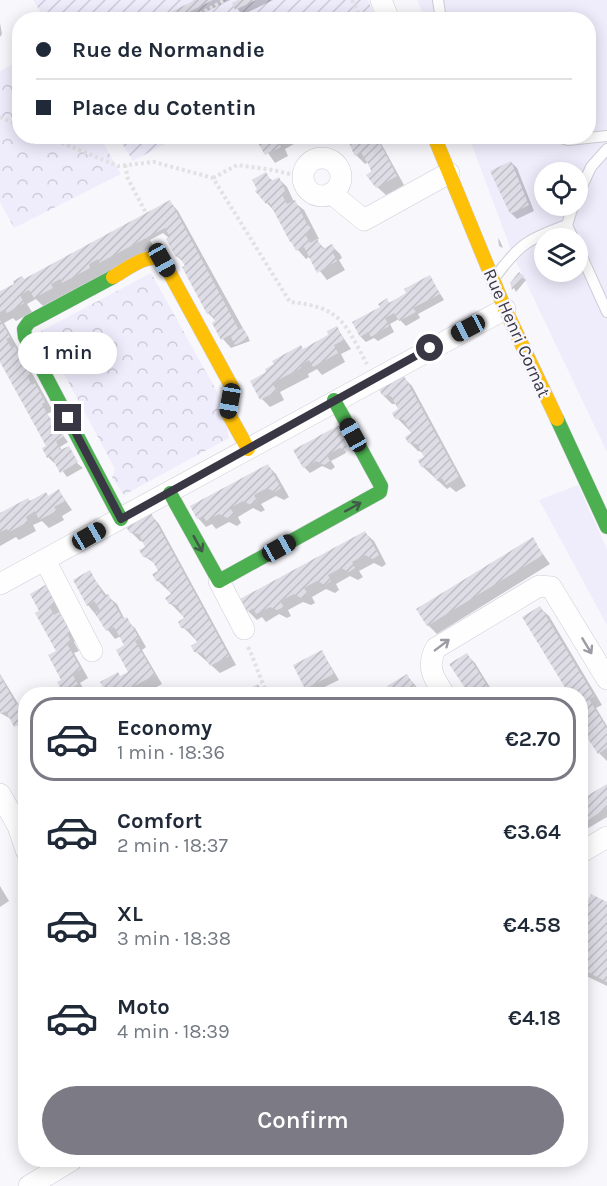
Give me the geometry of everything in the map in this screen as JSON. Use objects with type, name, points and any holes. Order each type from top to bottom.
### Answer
[{"type":"street","name":"Rue Henri Cornat","points":[[437,144],[505,309],[607,527]]},
{"type":"street","points":[[323,158],[329,160],[340,173],[339,185],[325,195],[312,193],[304,184],[303,177],[311,161],[323,158]]},
{"type":"street","points":[[330,193],[364,220],[448,173]]},
{"type":"street","points":[[121,519],[24,337],[24,329],[29,322],[148,258],[155,256],[162,260],[233,389],[228,413],[248,449]]},
{"type":"street","points":[[0,584],[170,493],[334,400],[505,309]]},
{"type":"street","points":[[219,581],[380,492],[381,486],[334,400]]},
{"type":"street","points":[[170,493],[244,629]]},
{"type":"street","points":[[45,560],[92,651]]},
{"type":"street","points":[[440,687],[430,672],[430,659],[436,648],[538,586],[545,585],[551,587],[607,679]]},
{"type":"street","points":[[0,794],[18,826]]},
{"type":"street","points":[[588,848],[607,837]]},
{"type":"street","points":[[29,1186],[60,1167]]},
{"type":"lane","points":[[588,173],[607,149]]},
{"type":"lane","points":[[568,228],[570,216]]},
{"type":"lane","points":[[493,280],[522,244],[567,225]]},
{"type":"lane","points":[[588,270],[607,312]]},
{"type":"path","points":[[203,12],[225,0]]},
{"type":"path","points":[[64,144],[118,166],[154,162],[213,178],[291,302],[314,304],[339,317],[375,378]]},
{"type":"path","points":[[125,165],[128,179],[147,213]]},
{"type":"path","points":[[213,178],[237,165],[303,177]]},
{"type":"path","points":[[244,629],[244,640],[257,665],[256,674],[264,687]]},
{"type":"green space","points":[[33,0],[368,0],[373,12],[41,12]]},
{"type":"green space","points":[[417,0],[607,0],[607,452],[512,253],[472,144],[596,144],[596,12],[422,12]]},
{"type":"green space","points":[[12,65],[12,144],[104,144],[121,174],[14,228],[0,202],[0,71]]},
{"type":"green space","points":[[122,144],[165,144],[133,161]]},
{"type":"green space","points":[[151,273],[221,399],[229,438],[124,495],[112,478],[115,469],[41,331]]},
{"type":"green space","points":[[578,485],[607,549],[607,625],[539,500]]},
{"type":"building","points":[[195,0],[213,0],[189,12],[171,12]]},
{"type":"building","points":[[238,0],[256,0],[235,10],[232,3]]},
{"type":"building","points":[[259,144],[279,144],[281,147],[265,155]]},
{"type":"building","points":[[350,144],[380,144],[397,176],[376,188],[366,175],[372,171],[361,152],[355,156]]},
{"type":"building","points":[[511,161],[529,205],[510,214],[490,171]]},
{"type":"building","points":[[266,172],[271,181],[279,177],[286,193],[282,195],[287,204],[295,200],[312,229],[305,234],[310,243],[317,239],[323,249],[332,244],[335,249],[332,251],[337,261],[317,273],[304,247],[296,251],[269,202],[266,204],[255,191],[257,189],[252,180]]},
{"type":"building","points":[[170,200],[239,330],[243,328],[249,338],[235,345],[230,335],[221,340],[212,323],[215,321],[210,312],[207,314],[182,267],[185,266],[179,256],[176,257],[166,239],[170,237],[165,228],[99,263],[98,259],[89,264],[90,268],[62,283],[60,279],[51,284],[53,288],[34,298],[29,290],[20,295],[24,303],[7,313],[5,309],[0,312],[0,291],[14,284],[13,281],[22,276],[24,279]]},
{"type":"building","points":[[519,272],[524,276],[512,290],[510,283]]},
{"type":"building","points":[[430,275],[440,294],[413,308],[416,312],[399,321],[394,313],[385,318],[389,326],[371,337],[368,332],[360,337],[352,322],[380,307],[378,304],[387,298],[389,303],[406,293],[404,289]]},
{"type":"building","points":[[0,320],[10,337],[6,339],[11,347],[14,345],[30,374],[27,376],[32,385],[35,383],[45,402],[42,404],[50,419],[53,417],[64,436],[56,441],[60,450],[69,446],[78,462],[60,473],[51,456],[47,458],[42,448],[46,446],[0,362]]},
{"type":"building","points":[[337,326],[344,340],[334,345],[338,353],[313,367],[309,360],[300,365],[301,368],[272,383],[277,391],[260,400],[250,381],[266,372],[265,369],[274,364],[272,361],[301,345],[303,349],[328,335],[327,331]]},
{"type":"building","points":[[404,376],[459,477],[446,485],[442,478],[437,481],[430,468],[421,467],[418,460],[424,457],[417,444],[408,443],[405,437],[411,433],[404,420],[395,419],[392,413],[398,409],[391,396],[382,395],[379,389]]},
{"type":"building","points":[[341,424],[348,452],[340,448],[327,455],[330,461],[324,465],[316,461],[303,468],[293,450]]},
{"type":"building","points":[[268,464],[281,488],[275,492],[267,488],[254,495],[257,501],[251,505],[243,501],[230,508],[234,514],[227,518],[219,514],[206,521],[203,516],[197,519],[190,506]]},
{"type":"building","points":[[59,489],[65,501],[54,507],[57,511],[39,520],[35,511],[26,517],[28,522],[9,532],[7,529],[0,532],[0,513],[28,498],[30,501],[46,492],[48,496]]},
{"type":"building","points":[[151,513],[229,656],[210,666],[203,653],[194,652],[191,646],[197,642],[190,629],[181,628],[178,622],[184,618],[177,605],[169,604],[165,598],[171,594],[164,582],[156,581],[152,574],[158,571],[151,558],[143,557],[139,550],[145,547],[139,534],[130,533],[126,527]]},
{"type":"building","points":[[365,531],[379,555],[373,559],[365,555],[352,562],[355,568],[349,572],[341,568],[328,575],[331,581],[325,585],[317,581],[304,588],[308,594],[301,598],[294,594],[280,601],[284,607],[277,610],[270,607],[256,614],[253,608],[247,612],[240,599]]},
{"type":"building","points":[[533,537],[543,555],[427,626],[416,609]]},
{"type":"building","points":[[90,570],[104,596],[108,594],[123,619],[127,617],[139,638],[135,641],[155,675],[132,687],[103,687],[100,682],[118,672],[120,676],[128,672],[116,650],[124,645],[114,627],[106,631],[95,613],[100,610],[94,601],[87,606],[73,580]]},
{"type":"building","points":[[47,584],[57,602],[49,606],[54,615],[59,612],[70,631],[67,633],[71,642],[67,644],[81,669],[72,674],[78,684],[73,687],[60,687],[57,682],[61,680],[48,655],[56,651],[35,613],[39,611],[30,594]]},
{"type":"building","points":[[540,606],[594,696],[589,699],[607,729],[607,748],[598,754],[588,739],[588,687],[565,687],[522,617]]},
{"type":"building","points":[[322,650],[334,674],[309,687],[304,687],[293,665]]},
{"type":"building","points":[[467,653],[488,687],[464,687],[449,664]]},
{"type":"building","points":[[407,674],[415,687],[388,687]]},
{"type":"building","points":[[0,675],[16,705],[18,704],[18,725],[14,727],[6,711],[0,714]]},
{"type":"building","points":[[607,784],[607,808],[588,820],[588,795]]},
{"type":"building","points":[[591,894],[607,902],[607,982],[588,972],[588,900]]},
{"type":"traffic: fast","points":[[113,277],[29,322],[24,329],[25,337],[121,519]]},
{"type":"traffic: fast","points":[[170,493],[219,581],[380,492],[381,486],[334,400]]},
{"type":"traffic: fast","points":[[557,419],[607,527]]},
{"type":"traffic: slow","points":[[437,144],[505,309],[557,419]]},
{"type":"traffic: slow","points":[[113,277],[144,260],[162,259],[233,389],[228,413],[248,449]]},
{"type":"route","points":[[68,418],[121,519],[430,348]]}]
